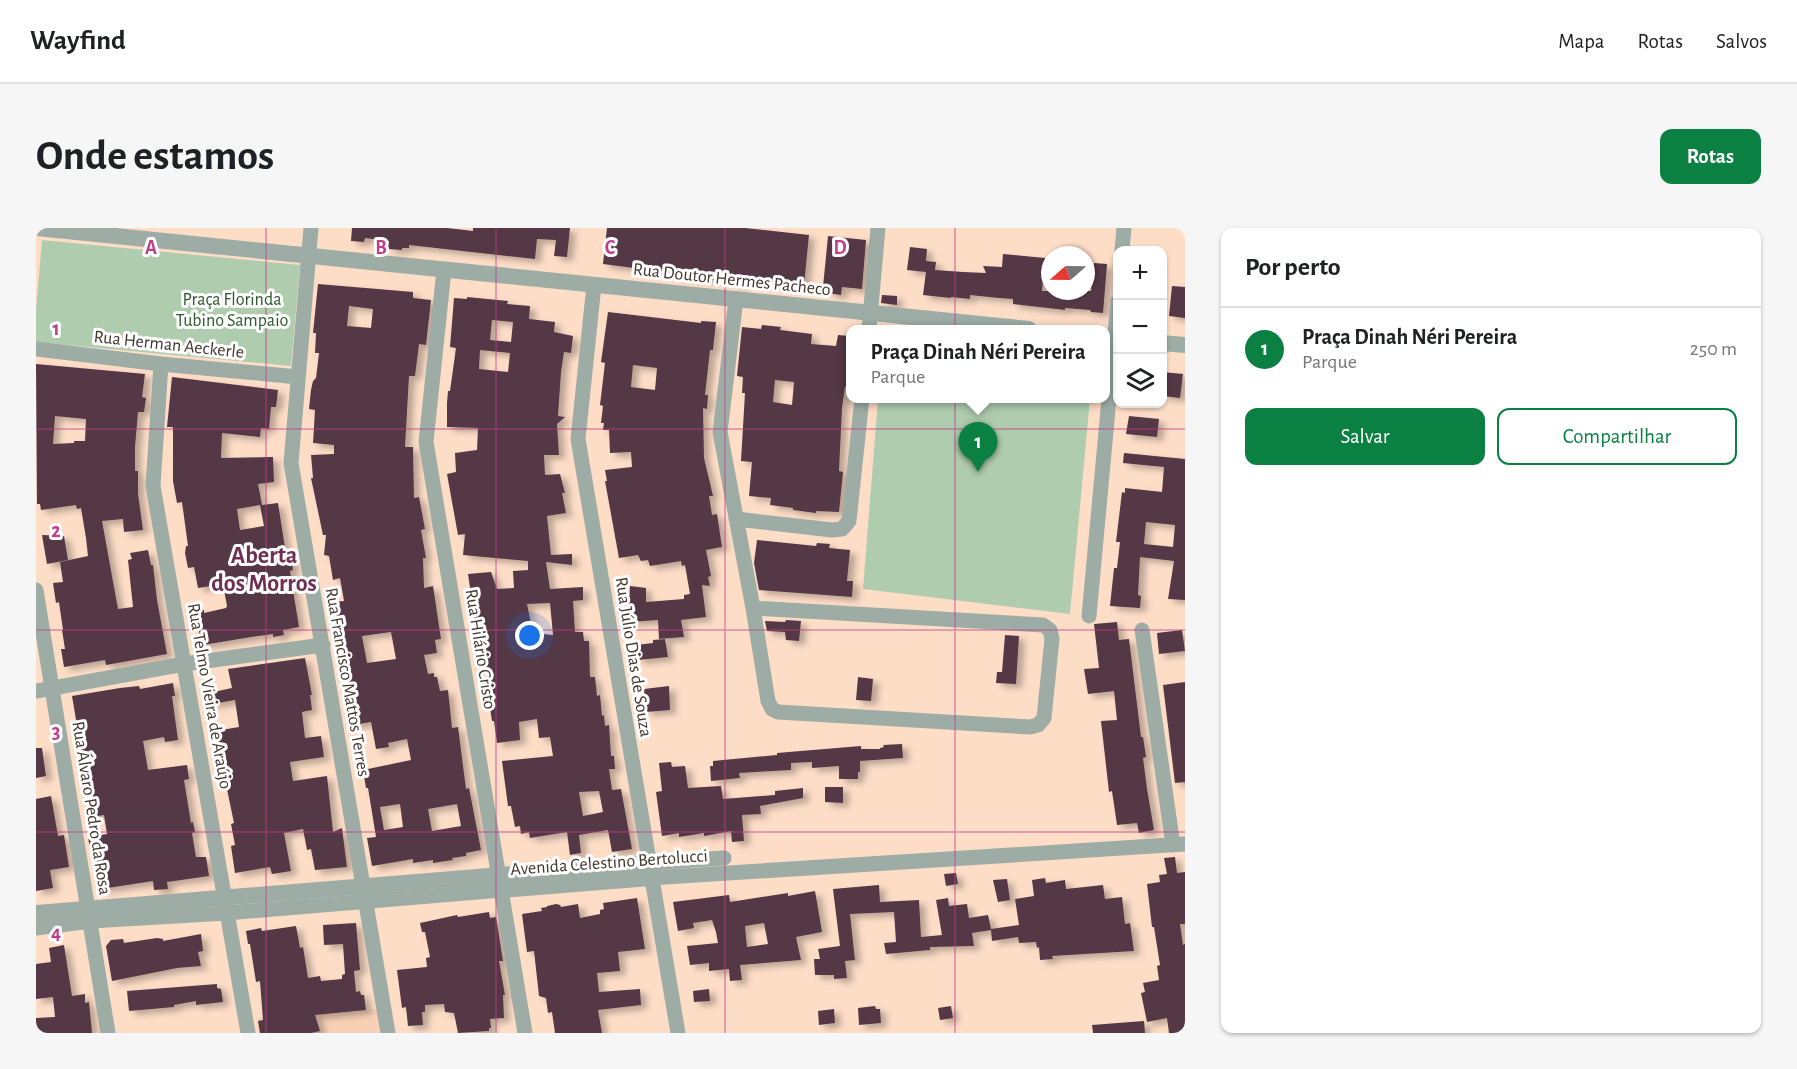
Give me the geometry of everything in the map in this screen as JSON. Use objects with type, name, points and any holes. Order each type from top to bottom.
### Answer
[{"type":"street","name":"Rua Doutor Hermes Pacheco","points":[[37,228],[736,300],[870,321],[941,325]]},
{"type":"street","name":"Rua Francisco Mattos Terres","points":[[310,228],[291,464],[388,1033]]},
{"type":"street","points":[[870,321],[878,228]]},
{"type":"street","points":[[1123,246],[1125,228]]},
{"type":"street","name":"Rua Hilário Cristo","points":[[444,270],[426,442],[525,1033]]},
{"type":"street","name":"Rua Júlio Dias de Souza","points":[[594,285],[578,439],[678,1033]]},
{"type":"street","points":[[736,300],[720,432],[768,701],[772,709],[778,712],[1030,727],[1038,725],[1044,718],[1052,639],[1050,630],[1043,625],[753,608]]},
{"type":"street","points":[[1110,362],[1112,338]]},
{"type":"street","points":[[1167,343],[1185,345]]},
{"type":"street","name":"Rua Herman Aeckerle","points":[[36,349],[161,364],[298,376]]},
{"type":"street","name":"Rua Telmo Vieira de Araújo","points":[[161,364],[153,486],[248,1033]]},
{"type":"street","points":[[736,519],[832,530],[842,528],[849,521],[862,403]]},
{"type":"street","points":[[1089,616],[1107,403]]},
{"type":"street","name":"Rua Álvaro Pedro da Rosa","points":[[36,590],[108,1033]]},
{"type":"street","points":[[1142,630],[1179,845]]},
{"type":"street","points":[[36,691],[184,664],[322,645]]},
{"type":"street","name":"Avenida Celestino Bertolucci","points":[[36,913],[89,915],[649,871],[1179,845]]},
{"type":"street","name":"Avenida Celestino Bertolucci","points":[[649,871],[724,858]]},
{"type":"street","name":"Avenida Celestino Bertolucci","points":[[36,928],[89,915]]},
{"type":"shaded area","points":[[377,1009],[380,1033],[259,1033],[257,1018]]},
{"type":"green space","name":"Praça Florinda Tubino Sampaio","points":[[42,240],[300,265],[291,366],[36,342],[36,310]]},
{"type":"green space","points":[[878,403],[1090,403],[1070,614],[863,589]]},
{"type":"building","points":[[352,228],[447,228],[473,231],[473,228],[570,228],[567,257],[554,256],[556,240],[537,239],[535,259],[409,245],[409,248],[402,248],[402,250],[388,249],[389,241],[365,238],[364,242],[351,241]]},
{"type":"building","points":[[607,228],[745,228],[809,235],[804,285],[791,286],[791,284],[745,279],[744,285],[734,284],[734,281],[686,277],[673,275],[673,273],[603,264]]},
{"type":"building","points":[[828,236],[866,240],[862,289],[842,287],[841,295],[828,293],[829,288],[823,287]]},
{"type":"building","points":[[910,247],[927,249],[926,261],[936,262],[935,270],[986,273],[983,266],[1002,267],[1003,254],[1041,258],[1041,300],[1095,300],[1095,263],[1107,264],[1103,313],[1013,304],[1013,299],[970,295],[970,299],[923,295],[926,272],[907,270]]},
{"type":"building","points":[[318,284],[413,292],[413,298],[431,300],[426,345],[419,344],[415,376],[409,376],[405,447],[413,447],[414,498],[419,497],[425,529],[421,530],[426,558],[423,558],[424,588],[433,586],[441,639],[435,640],[437,653],[424,655],[428,674],[434,673],[434,677],[437,677],[440,691],[448,690],[452,728],[458,727],[466,789],[469,788],[481,850],[452,858],[453,860],[413,863],[413,859],[372,866],[367,838],[376,837],[363,770],[411,760],[407,739],[388,743],[389,747],[376,749],[371,722],[353,725],[341,648],[345,648],[334,602],[344,601],[340,578],[333,580],[329,556],[324,555],[326,535],[323,535],[311,478],[313,478],[311,455],[334,454],[334,445],[313,443],[315,410],[309,409],[319,353],[315,353],[316,333],[313,333]],"holes":[[[349,306],[373,309],[371,328],[347,326]],[[391,632],[396,659],[367,663],[362,636]],[[400,804],[403,827],[384,830],[380,807]],[[457,804],[461,826],[432,831],[428,809]]]},
{"type":"building","points":[[1172,286],[1185,287],[1185,318],[1169,316]]},
{"type":"building","points":[[882,295],[897,296],[897,305],[881,303]]},
{"type":"building","points":[[467,297],[508,301],[507,304],[530,306],[529,319],[555,322],[554,332],[573,336],[571,353],[564,352],[561,372],[558,416],[565,417],[557,424],[559,455],[544,455],[545,475],[560,474],[565,493],[562,493],[566,513],[547,516],[551,555],[572,554],[572,565],[546,562],[550,589],[583,587],[583,600],[573,601],[575,632],[583,632],[584,641],[589,641],[590,677],[595,677],[602,716],[604,715],[605,726],[609,725],[611,756],[614,756],[615,769],[609,769],[612,790],[621,789],[632,849],[612,852],[608,830],[579,835],[581,853],[570,855],[567,832],[530,838],[529,832],[521,834],[520,826],[515,827],[511,806],[508,806],[502,761],[553,756],[550,737],[539,738],[537,719],[519,722],[520,740],[497,743],[494,721],[492,721],[491,683],[488,683],[483,647],[480,647],[480,641],[478,641],[468,574],[491,572],[497,589],[514,588],[513,571],[528,570],[528,561],[463,555],[465,534],[458,535],[447,474],[456,472],[455,453],[477,450],[478,428],[447,427],[447,403],[456,348],[450,347],[454,298],[467,299]],"holes":[[[492,320],[513,322],[511,342],[490,340]],[[480,350],[510,353],[508,372],[479,369]],[[550,603],[553,635],[533,633],[527,604]],[[599,791],[603,812],[583,816],[579,792]]]},
{"type":"building","points":[[608,312],[701,323],[701,321],[716,322],[705,395],[708,395],[707,409],[703,408],[704,458],[713,496],[709,496],[712,515],[717,514],[722,547],[706,550],[711,576],[708,577],[710,586],[702,585],[706,617],[681,620],[684,637],[659,639],[658,620],[630,622],[630,586],[646,588],[646,602],[684,599],[684,595],[690,594],[685,565],[682,566],[681,561],[650,566],[648,560],[641,561],[638,555],[619,558],[605,470],[632,467],[631,452],[610,453],[609,430],[603,430],[604,423],[601,423],[603,406],[600,405],[605,363],[601,362]],"holes":[[[633,365],[657,368],[655,390],[631,387]]]},
{"type":"building","points":[[762,325],[812,334],[811,344],[836,346],[838,335],[846,336],[846,387],[842,408],[839,471],[843,472],[839,512],[816,511],[816,513],[793,510],[793,508],[770,505],[771,498],[749,496],[752,462],[741,461],[745,393],[742,393],[743,377],[737,376],[742,327],[761,329]],"holes":[[[775,380],[794,382],[792,405],[773,402]]]},
{"type":"building","points":[[36,364],[145,374],[142,397],[146,398],[144,412],[138,412],[135,447],[135,471],[138,471],[138,494],[143,530],[124,532],[123,519],[102,521],[118,609],[133,607],[128,560],[132,559],[130,553],[148,550],[151,565],[153,565],[167,654],[106,665],[105,660],[64,667],[61,649],[65,649],[63,630],[59,602],[56,603],[53,583],[63,582],[60,562],[88,556],[86,538],[81,508],[77,509],[76,505],[41,510],[40,504],[37,504]],"holes":[[[55,416],[86,419],[85,441],[53,444]]]},
{"type":"building","points":[[1167,372],[1183,374],[1180,398],[1167,397]]},
{"type":"building","points":[[172,377],[278,390],[276,407],[271,407],[269,429],[261,428],[260,437],[222,433],[221,458],[273,457],[274,482],[258,484],[262,505],[278,503],[285,548],[291,555],[293,570],[290,571],[299,627],[283,630],[284,635],[273,637],[273,634],[203,645],[193,612],[204,610],[204,613],[227,606],[223,584],[198,588],[194,567],[188,568],[185,553],[186,546],[188,546],[182,502],[177,503],[173,481],[173,427],[167,427]],"holes":[[[260,505],[264,526],[240,530],[237,509]]]},
{"type":"building","points":[[1129,416],[1159,419],[1157,437],[1126,434]]},
{"type":"building","points":[[1124,453],[1185,459],[1185,600],[1168,599],[1174,561],[1140,557],[1138,595],[1141,596],[1140,608],[1110,606],[1114,568],[1117,568],[1120,542],[1116,542],[1122,492],[1125,493],[1125,488],[1162,492],[1164,467],[1123,463]],"holes":[[[1146,522],[1175,525],[1173,547],[1144,544]]]},
{"type":"building","points":[[42,535],[64,536],[68,560],[47,564]]},
{"type":"building","points":[[757,540],[816,546],[817,543],[830,544],[829,548],[850,550],[847,581],[853,581],[852,597],[759,590],[754,563]]},
{"type":"building","points":[[786,620],[801,621],[799,641],[786,640],[785,632],[767,631],[765,621],[785,622]]},
{"type":"building","points":[[1117,622],[1119,640],[1129,639],[1154,830],[1139,833],[1137,823],[1117,825],[1112,791],[1109,792],[1101,721],[1117,720],[1114,691],[1088,694],[1084,669],[1099,668],[1094,624]]},
{"type":"building","points":[[1182,630],[1185,651],[1159,654],[1157,633]]},
{"type":"building","points":[[1005,635],[1019,636],[1016,684],[996,683],[997,672],[1002,672]]},
{"type":"building","points":[[665,639],[668,657],[638,660],[636,645]]},
{"type":"building","points":[[305,658],[312,695],[310,695],[312,710],[302,712],[305,738],[321,736],[324,757],[290,762],[293,781],[327,776],[333,832],[342,828],[347,867],[315,870],[311,849],[307,850],[303,829],[284,833],[291,871],[272,874],[270,867],[235,873],[231,846],[235,845],[231,824],[234,823],[215,731],[239,727],[235,700],[212,704],[209,693],[232,688],[228,669]]},
{"type":"building","points":[[858,677],[873,679],[871,701],[856,700]]},
{"type":"building","points":[[1185,682],[1185,782],[1175,783],[1163,685]]},
{"type":"building","points":[[173,683],[175,696],[172,696],[178,740],[165,742],[164,737],[143,741],[148,770],[187,765],[189,779],[184,780],[191,823],[193,822],[195,832],[192,833],[196,857],[206,857],[209,876],[167,882],[168,889],[154,890],[153,881],[101,889],[94,849],[90,850],[88,837],[107,834],[104,815],[92,817],[89,798],[93,797],[84,754],[82,755],[72,696],[120,688],[139,686],[140,689]]},
{"type":"building","points":[[669,686],[670,710],[646,712],[644,689]]},
{"type":"building","points":[[902,744],[903,758],[860,761],[858,779],[839,779],[839,766],[812,768],[812,762],[791,763],[791,770],[739,773],[740,778],[711,781],[710,766],[713,766],[713,761],[861,746],[861,749],[880,749],[884,747],[883,745]]},
{"type":"building","points":[[36,748],[42,748],[46,776],[36,778]]},
{"type":"building","points":[[671,762],[672,767],[685,766],[688,788],[721,786],[723,799],[775,795],[775,791],[803,788],[803,798],[760,806],[761,814],[742,815],[744,841],[732,842],[731,831],[704,836],[704,833],[679,837],[679,833],[662,836],[656,792],[662,791],[659,763]]},
{"type":"building","points":[[825,787],[843,787],[843,803],[825,802]]},
{"type":"building","points":[[51,796],[58,836],[64,835],[69,867],[50,870],[53,888],[36,891],[36,799]]},
{"type":"building","points":[[1175,857],[1177,873],[1185,872],[1185,924],[1180,924],[1183,945],[1185,944],[1185,1033],[1169,1033],[1167,1018],[1147,1022],[1141,993],[1145,992],[1143,983],[1159,980],[1157,966],[1160,965],[1154,927],[1152,927],[1147,884],[1160,882],[1159,875],[1167,874],[1164,858]]},
{"type":"building","points":[[956,873],[958,884],[946,886],[944,874]]},
{"type":"building","points":[[1045,878],[1046,883],[1065,880],[1066,889],[1103,885],[1105,899],[1122,897],[1125,924],[1130,923],[1134,951],[1052,956],[1053,959],[1040,960],[1039,947],[1037,948],[1036,942],[1019,943],[1018,937],[992,941],[991,930],[972,933],[974,946],[930,947],[930,950],[886,954],[884,943],[896,942],[894,912],[850,914],[855,960],[845,961],[847,978],[834,979],[834,975],[815,975],[814,959],[820,959],[818,949],[840,946],[833,889],[879,885],[880,902],[919,900],[921,937],[942,935],[936,900],[948,898],[949,906],[967,904],[969,918],[988,915],[991,929],[1019,925],[1015,899],[1034,896],[1032,880]]},
{"type":"building","points":[[1007,879],[1010,900],[998,902],[993,880]]},
{"type":"building","points":[[815,891],[822,932],[796,937],[801,960],[740,965],[742,980],[730,981],[729,969],[709,971],[709,963],[690,965],[687,946],[718,943],[716,932],[712,920],[693,923],[694,928],[678,931],[673,902],[729,895],[730,902],[788,893],[788,896]],"holes":[[[764,923],[768,944],[747,947],[745,926]]]},
{"type":"building","points":[[637,898],[645,949],[618,952],[620,971],[597,973],[599,992],[640,989],[641,1005],[598,1010],[602,1033],[555,1033],[552,1012],[548,1013],[546,998],[539,996],[534,951],[527,952],[522,914],[542,911],[541,908],[556,904],[561,907],[578,904],[580,918],[600,914],[600,910],[604,909],[603,903]]},
{"type":"building","points":[[489,912],[490,918],[496,917],[503,961],[499,961],[505,995],[503,995],[504,1018],[490,1019],[489,1031],[458,1033],[454,1013],[445,1012],[444,1004],[425,1005],[425,1012],[422,1012],[423,1025],[408,1026],[406,1007],[402,1008],[397,970],[427,967],[426,958],[430,957],[425,932],[422,932],[420,923],[457,915],[458,917]]},
{"type":"building","points":[[356,923],[360,970],[354,971],[356,992],[360,991],[361,995],[364,995],[366,1010],[315,1015],[320,1031],[311,1033],[260,1033],[258,1021],[263,1020],[260,981],[256,982],[246,931],[296,926],[300,948],[303,947],[308,978],[320,976],[321,981],[342,979],[342,975],[345,974],[343,944],[324,945],[323,925]]},
{"type":"building","points":[[201,934],[203,951],[198,952],[201,966],[177,968],[112,981],[106,946],[111,940],[123,939],[124,943],[157,938],[163,941]]},
{"type":"building","points":[[64,945],[72,996],[85,994],[85,1003],[89,1002],[92,1033],[36,1033],[36,1018],[55,1017],[53,997],[36,999],[36,964],[51,962],[49,948]]},
{"type":"building","points":[[217,984],[217,988],[221,989],[223,1002],[196,1005],[196,1001],[174,1005],[174,1007],[129,1011],[127,991]]},
{"type":"building","points":[[709,989],[710,1001],[694,1002],[693,991]]},
{"type":"building","points":[[875,1006],[876,1009],[880,1009],[881,1023],[859,1025],[858,1008]]},
{"type":"building","points":[[951,1006],[953,1018],[940,1020],[938,1008]]},
{"type":"building","points":[[834,1009],[835,1023],[819,1025],[818,1011]]},
{"type":"building","points":[[1144,1021],[1145,1033],[1093,1033],[1092,1025]]},
{"type":"place","name":"Praça Dinah Néri Pereira","points":[[978,472]]},
{"type":"district","name":"Aberta dos Morros","points":[[264,569]]}]
